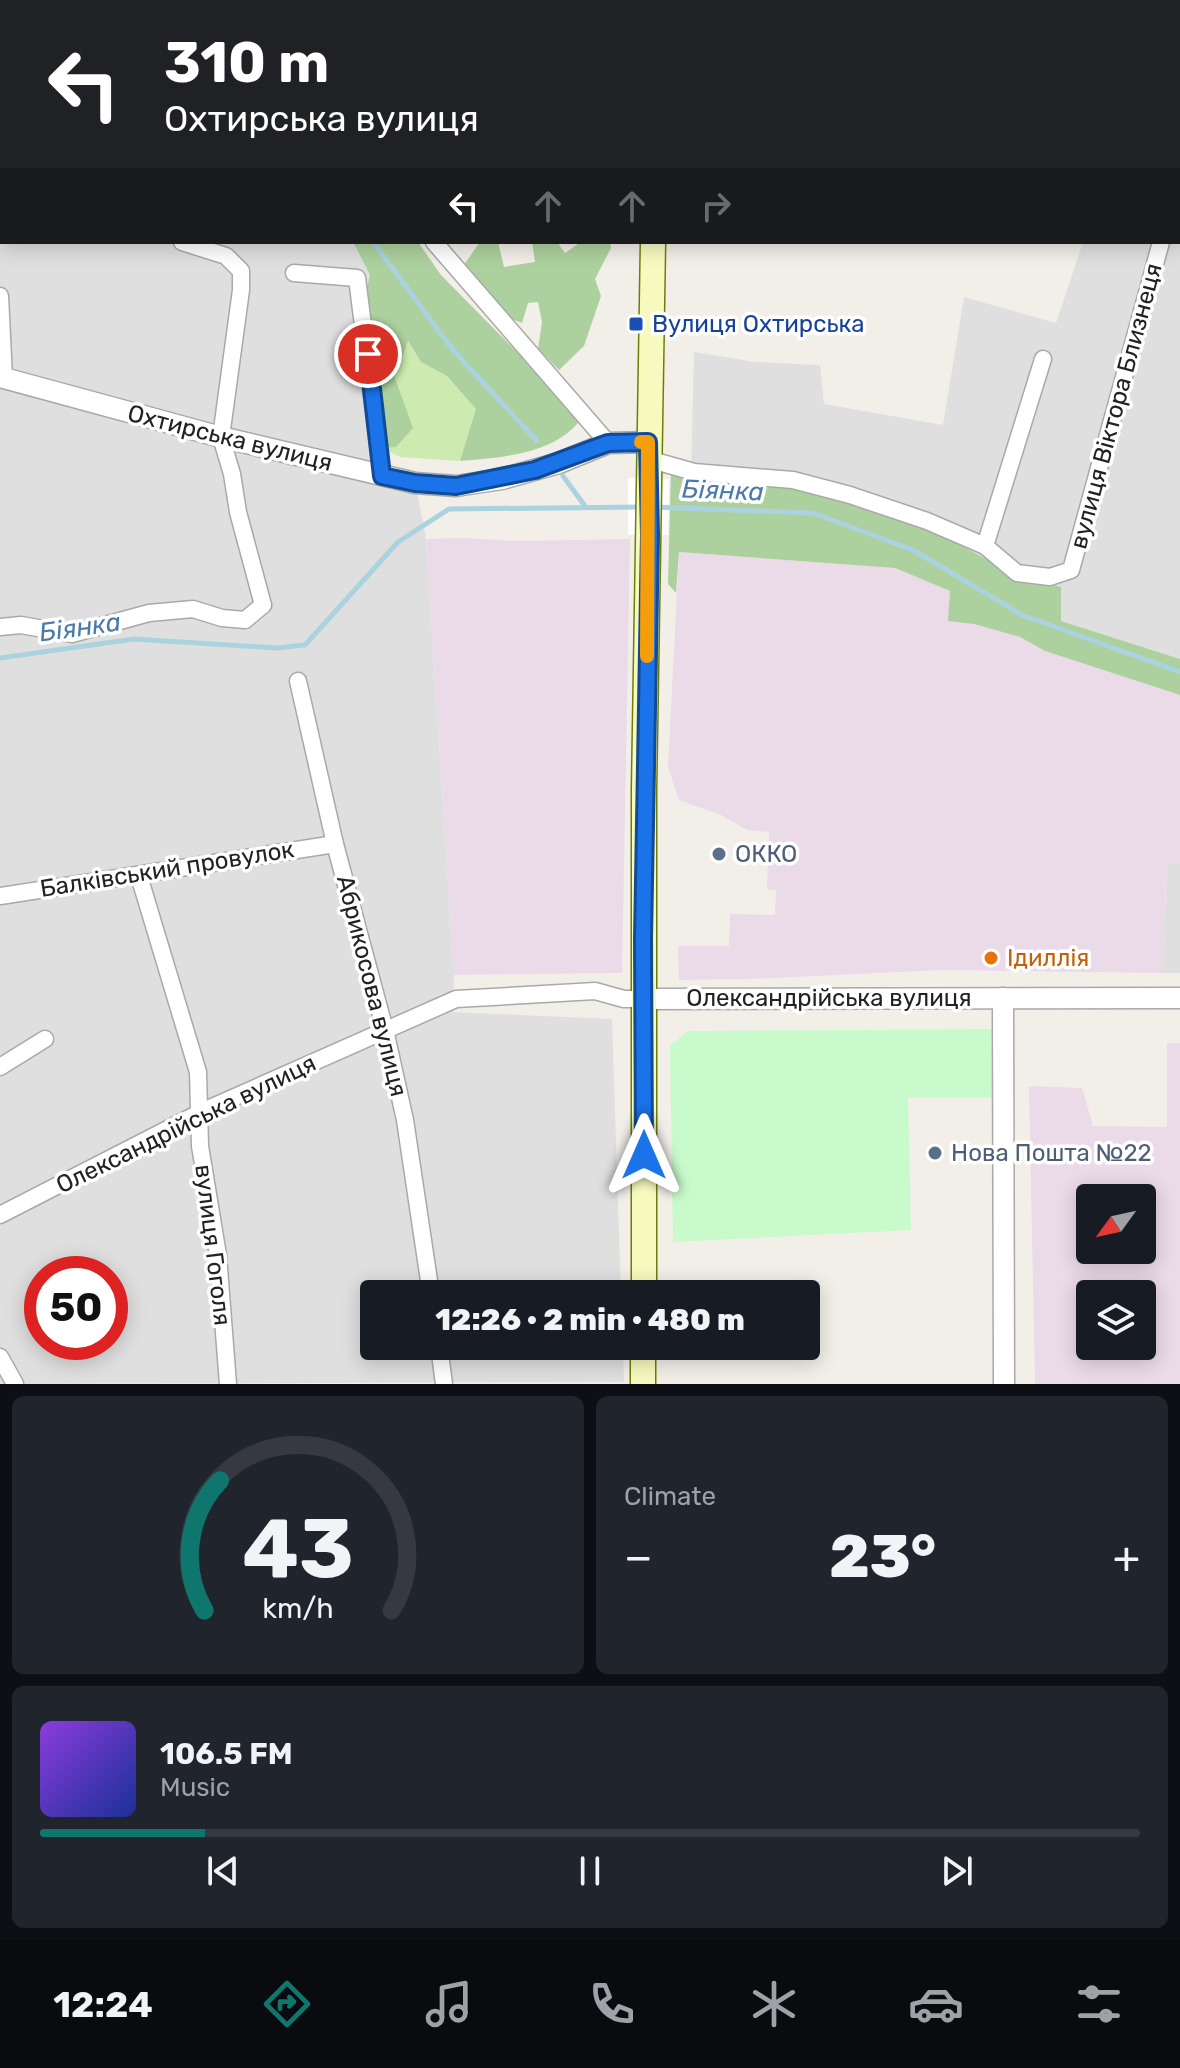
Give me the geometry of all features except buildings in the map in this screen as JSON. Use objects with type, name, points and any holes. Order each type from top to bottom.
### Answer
[{"type":"main road","points":[[644,1280],[644,790],[653,244]]},
{"type":"main road","points":[[641,1382],[642,1360]]},
{"type":"street","points":[[0,627],[21,625],[72,634],[149,613],[193,609],[222,618],[245,620],[263,605],[221,437],[241,271],[226,256],[188,244]]},
{"type":"street","points":[[436,244],[608,443]]},
{"type":"street","name":"вулиця Віктора Близнеця","points":[[985,546],[1017,573],[1050,577],[1071,570],[1160,244]]},
{"type":"street","points":[[294,273],[357,278],[382,476]]},
{"type":"street","points":[[0,296],[2,377]]},
{"type":"street","points":[[648,460],[694,472],[793,480],[927,521],[985,546],[1043,359]]},
{"type":"street","name":"Охтирська вулиця","points":[[2,377],[221,437],[415,483],[456,486],[535,470],[608,443],[648,460]]},
{"type":"street","name":"Абрикосова вулиця","points":[[298,681],[335,844],[385,1030],[405,1120],[429,1280]]},
{"type":"street","name":"Балківський провулок","points":[[0,896],[335,844]]},
{"type":"street","name":"вулиця Гоголя","points":[[139,876],[198,1072],[200,1146],[218,1255],[228,1384]]},
{"type":"street","name":"Олександрійська вулиця","points":[[0,1215],[201,1112],[456,999],[595,991],[624,999],[1180,998]]},
{"type":"street","points":[[1003,998],[1004,1384]]},
{"type":"street","points":[[0,1067],[45,1039]]},
{"type":"street","points":[[0,1357],[15,1384]]},
{"type":"street","points":[[441,1360],[444,1384]]},
{"type":"shaded area","points":[[0,244],[354,244],[370,275],[365,295],[387,484],[417,491],[426,539],[454,975],[453,1012],[612,1019],[621,1280],[360,1280],[360,1360],[623,1360],[624,1382],[0,1384]]},
{"type":"shaded area","points":[[1082,244],[1180,244],[1180,659],[1060,621],[1020,578],[691,476],[694,352],[755,362],[820,365],[824,404],[943,425],[964,297],[1056,323]]},
{"type":"shaded area","points":[[426,539],[516,541],[630,539],[622,973],[454,975]]},
{"type":"shaded area","points":[[679,552],[895,568],[950,591],[949,621],[974,624],[1020,637],[1045,651],[1180,695],[1180,863],[1167,863],[1162,973],[942,970],[679,980],[678,946],[729,946],[730,914],[775,915],[776,890],[767,889],[769,832],[747,830],[721,815],[679,800],[668,767]]},
{"type":"shaded area","points":[[1167,863],[1180,863],[1180,973],[1162,973]]},
{"type":"shaded area","points":[[1167,1043],[1180,1043],[1180,1384],[1035,1384],[1029,1086],[1082,1088],[1093,1126],[1167,1127]]},
{"type":"green space","points":[[354,244],[419,244],[441,275],[582,418],[571,430],[543,447],[460,461],[476,409],[447,376],[421,362],[408,341],[400,363],[391,367],[413,428],[396,447],[382,448],[365,295],[370,275]]},
{"type":"green space","points":[[479,244],[498,244],[504,267],[535,262],[532,244],[558,244],[565,253],[578,244],[610,244],[611,248],[595,279],[601,296],[584,346],[559,370],[538,349],[542,322],[538,302],[528,303],[522,323],[507,317],[463,266]]},
{"type":"green space","points":[[407,340],[421,362],[447,376],[477,409],[460,461],[400,457],[382,448],[390,366]]},
{"type":"green space","points":[[671,470],[792,486],[919,522],[1020,578],[1061,587],[1061,621],[1180,659],[1180,695],[1045,651],[1020,637],[974,624],[948,621],[950,591],[895,568],[679,552],[676,593],[668,584]]},
{"type":"green space","points":[[996,1029],[997,1098],[908,1098],[911,1230],[673,1242],[670,1046],[688,1031]]},
{"type":"pier","points":[[628,478],[669,479],[668,535],[628,535]]},
{"type":"waterway","points":[[374,244],[453,350],[537,441]]},
{"type":"waterway","points":[[563,476],[585,506]]},
{"type":"waterway","name":"Біянка","points":[[0,658],[134,639],[276,648],[305,645],[398,542],[449,509],[642,507]]},
{"type":"waterway","name":"Біянка","points":[[656,507],[813,513],[913,550],[1022,615],[1180,672]]},
{"type":"slow traffic","points":[[641,442],[648,442],[650,535],[647,656]]},
{"type":"place","name":"Вулиця Охтирська","points":[[636,324]]},
{"type":"place","name":"ОККО","points":[[719,854]]},
{"type":"place","name":"Ідиллія","points":[[991,958]]},
{"type":"place","name":"Нова Пошта №22","points":[[935,1153]]},
{"type":"route","points":[[368,354],[382,476],[415,483],[456,486],[535,470],[608,443],[648,442],[650,535],[644,790],[644,1155]]}]
